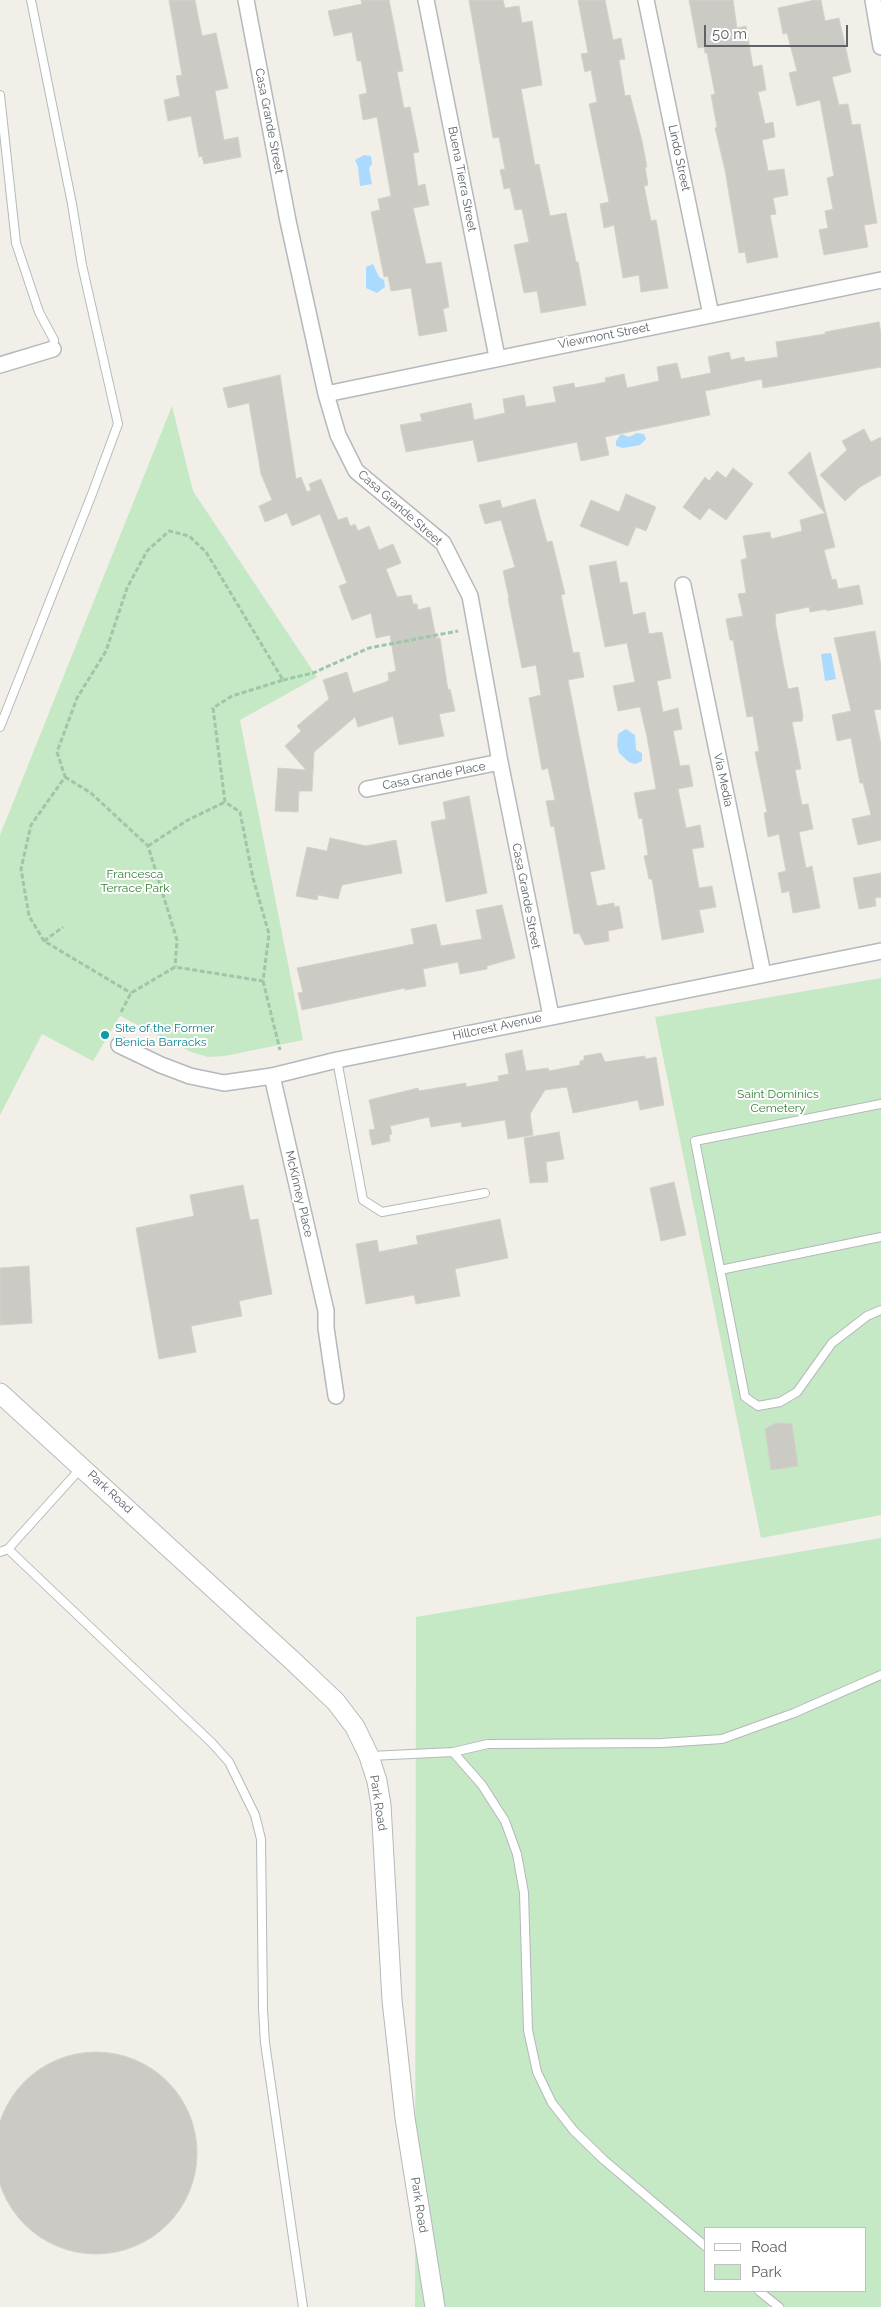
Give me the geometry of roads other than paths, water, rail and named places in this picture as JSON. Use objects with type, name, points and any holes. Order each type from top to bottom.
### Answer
[{"type":"street","name":"Casa Grande Street","points":[[246,0],[288,222],[326,394],[338,435],[356,471],[443,543],[470,596],[500,762],[551,1016]]},
{"type":"street","name":"Buena Tierra Street","points":[[426,0],[497,358]]},
{"type":"street","name":"Lindo Street","points":[[646,0],[711,315]]},
{"type":"street","points":[[873,0],[881,47]]},
{"type":"street","name":"Viewmont Street","points":[[326,394],[881,280]]},
{"type":"street","points":[[0,365],[53,349]]},
{"type":"street","name":"Via Media","points":[[683,585],[763,974]]},
{"type":"street","name":"Casa Grande Place","points":[[368,789],[500,762]]},
{"type":"street","name":"Hillcrest Avenue","points":[[119,1045],[161,1065],[199,1078],[224,1083],[272,1076],[338,1060],[551,1016],[881,951]]},
{"type":"street","name":"McKinney Place","points":[[272,1076],[326,1311],[326,1328],[336,1396]]},
{"type":"street","name":"Park Road","points":[[0,1393],[82,1466],[336,1702],[355,1727],[377,1781],[381,1805],[392,2000],[405,2118],[435,2307]]},
{"type":"lane","points":[[0,727],[118,424],[82,265],[72,204],[31,0]]},
{"type":"lane","points":[[0,95],[16,243],[39,312],[54,340],[53,349]]},
{"type":"lane","points":[[338,1060],[363,1200],[382,1212],[486,1193]]},
{"type":"lane","points":[[881,1104],[695,1141],[745,1397],[758,1406],[780,1402],[797,1392],[832,1343],[867,1316],[881,1310]]},
{"type":"lane","points":[[720,1270],[881,1237]]},
{"type":"lane","points":[[82,1466],[4,1550],[212,1743],[229,1762],[255,1815],[261,1839],[265,2043],[303,2307]]},
{"type":"lane","points":[[368,1756],[453,1752],[498,1744],[653,1743],[722,1739],[794,1713],[881,1675]]},
{"type":"lane","points":[[453,1752],[482,1784],[505,1821],[516,1854],[524,1893],[528,2030],[537,2072],[552,2103],[574,2131],[604,2160],[704,2245]]},
{"type":"lane","points":[[760,2292],[779,2307]]},
{"type":"water","points":[[364,155],[371,156],[372,164],[369,168],[372,184],[360,186],[358,167],[355,160]]},
{"type":"water","points":[[373,264],[379,277],[384,280],[385,287],[377,293],[366,288],[366,267]]},
{"type":"water","points":[[637,433],[644,434],[646,439],[640,445],[623,448],[616,446],[616,441],[621,434],[629,437]]},
{"type":"water","points":[[831,653],[836,679],[825,681],[821,654]]},
{"type":"water","points":[[626,729],[635,735],[636,750],[642,753],[642,761],[635,764],[629,762],[619,753],[617,745],[618,734]]},
{"type":"place","name":"Site of the Former Benicia Barracks","points":[[105,1035]]},
{"type":"park label","name":"Francesca Terrace Park","points":[[135,881]]},
{"type":"park label","name":"Saint Dominics Cemetery","points":[[778,1101]]}]
